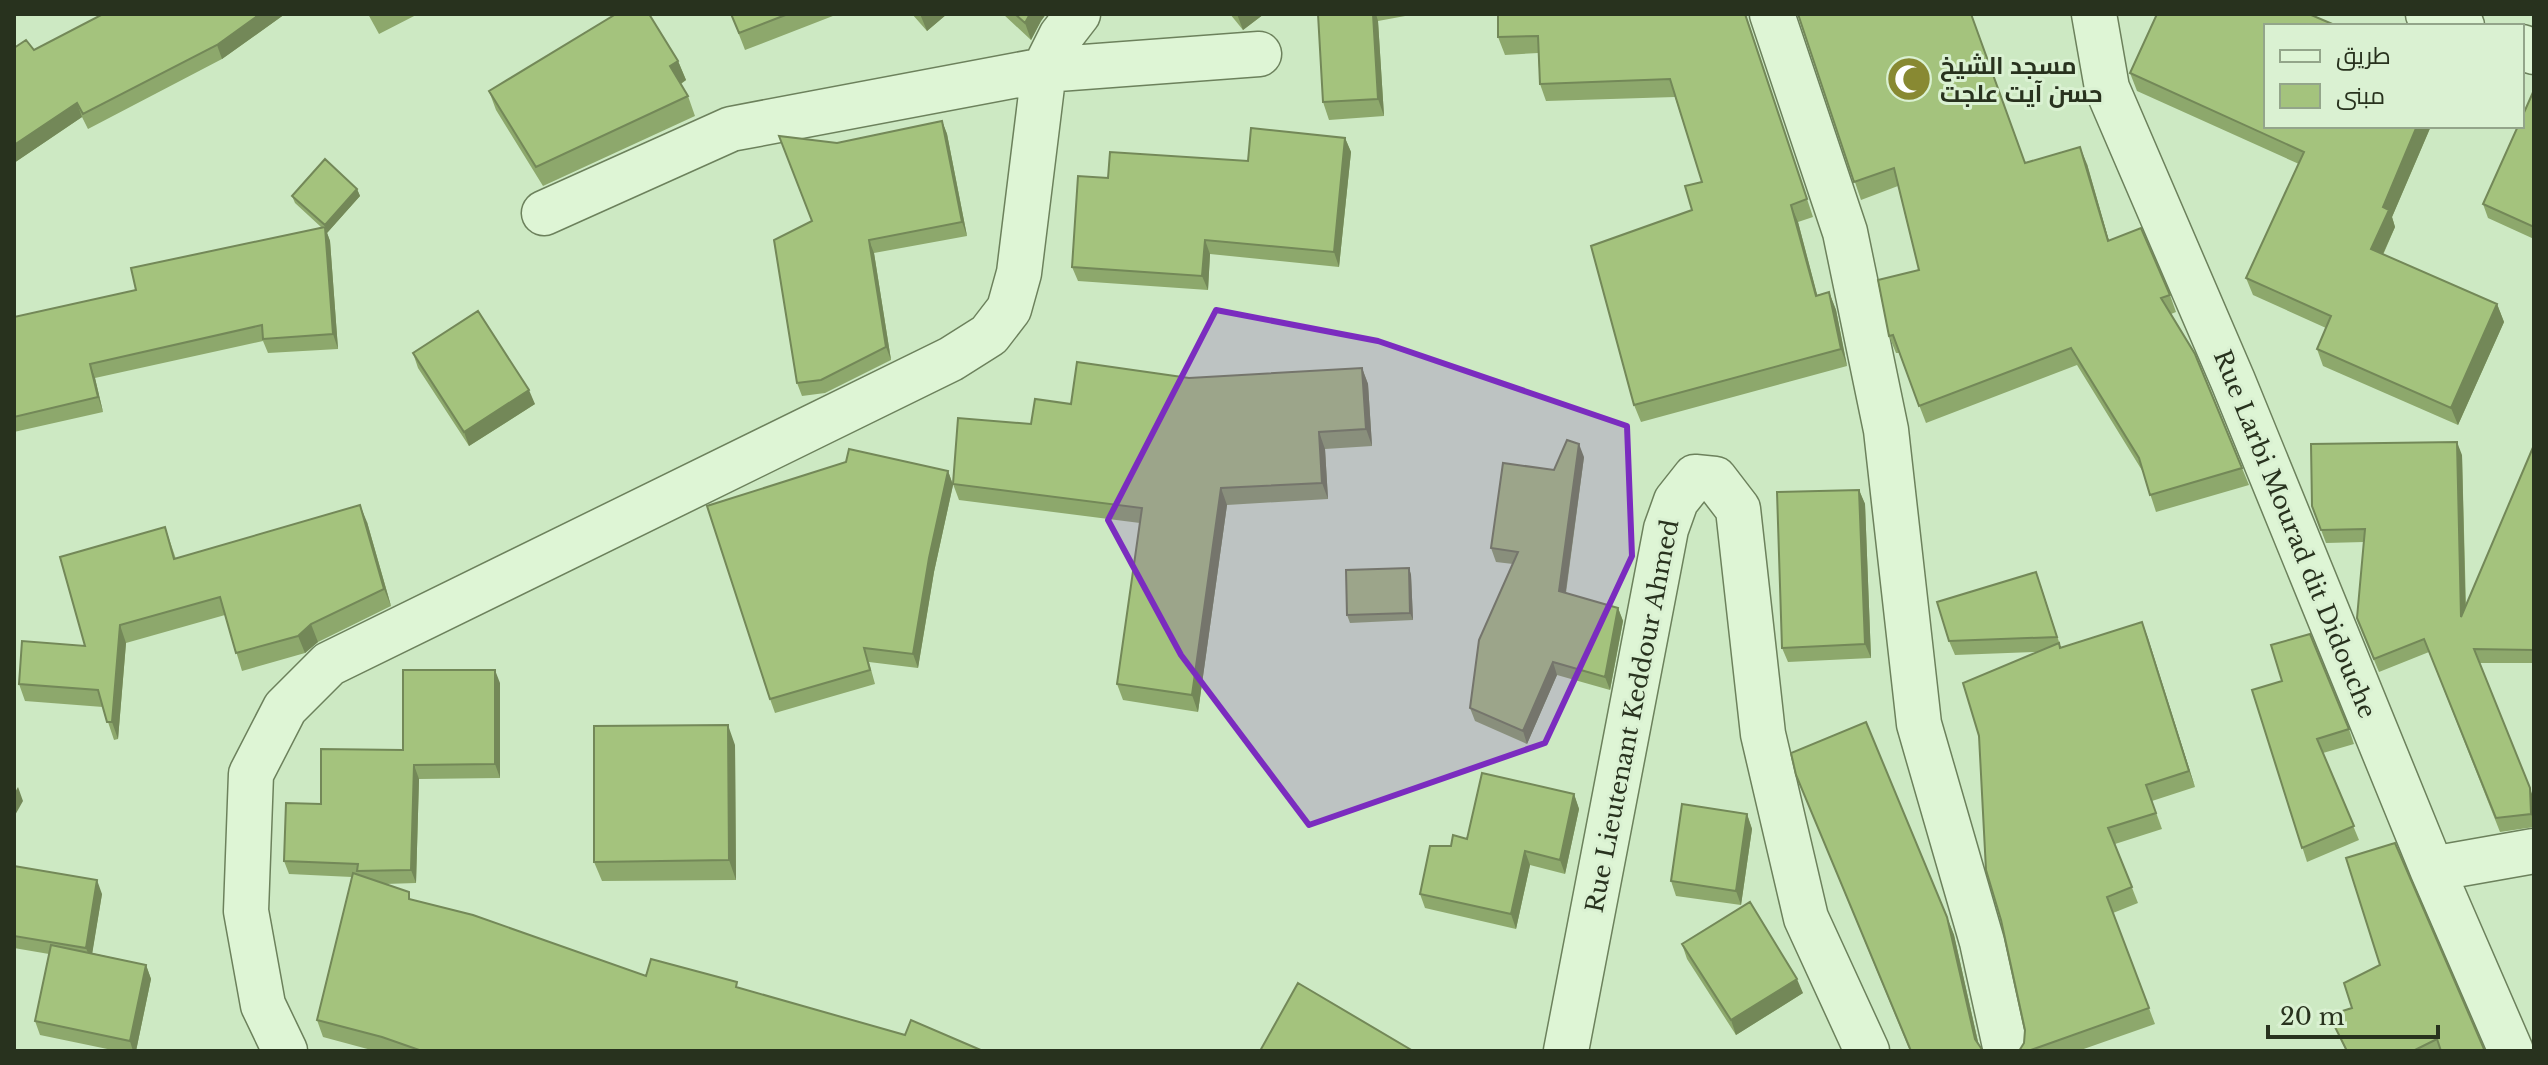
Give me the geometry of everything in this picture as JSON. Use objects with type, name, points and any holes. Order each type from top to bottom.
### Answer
[{"type":"street","points":[[285,1051],[263,1005],[246,911],[251,774],[285,708],[329,664],[951,359],[989,335],[1009,309],[1019,273],[1044,70],[1061,36],[1078,14]]},
{"type":"street","points":[[1772,14],[1845,232],[1886,430],[1919,724],[1982,942],[2006,1051]]},
{"type":"street","name":"Rue Larbi Mourad dit Didouche","points":[[2094,14],[2107,88],[2233,381],[2432,869],[2511,1051]]},
{"type":"street","points":[[2428,14],[2456,24]]},
{"type":"street","points":[[544,213],[731,129],[1044,70],[1259,54]]},
{"type":"street","name":"Rue Lieutenant Keddour Ahmed","points":[[1564,1042],[1666,529],[1676,501],[1695,477],[1715,479],[1738,509],[1763,734],[1806,918],[1867,1051]]},
{"type":"street","points":[[2432,869],[2534,851]]},
{"type":"highlighted area","points":[[1216,310],[1378,341],[1627,426],[1632,556],[1545,743],[1309,825],[1181,655],[1108,520]]},
{"type":"building","points":[[103,14],[260,14],[217,45],[83,114],[77,103],[14,145],[14,48],[26,40],[34,50]]},
{"type":"building","points":[[616,14],[649,14],[678,61],[670,66],[688,96],[536,167],[489,91]]},
{"type":"building","points":[[731,14],[788,14],[739,33]]},
{"type":"building","points":[[1015,14],[1030,14],[1025,23]]},
{"type":"building","points":[[1318,14],[1373,14],[1378,99],[1323,102]]},
{"type":"building","points":[[1498,14],[1745,14],[1807,199],[1791,205],[1816,296],[1829,292],[1841,349],[1634,405],[1591,246],[1692,210],[1685,186],[1702,182],[1670,79],[1540,84],[1538,36],[1498,37]]},
{"type":"building","points":[[1798,14],[1971,14],[2025,163],[2080,147],[2108,241],[2141,228],[2170,295],[2161,298],[2195,354],[2242,468],[2150,495],[2139,458],[2071,348],[1919,406],[1893,335],[1889,336],[1878,280],[1919,270],[1894,168],[1854,182]]},
{"type":"building","points":[[2157,14],[2309,14],[2332,24],[2264,24],[2264,128],[2416,128],[2383,207],[2389,210],[2371,249],[2497,304],[2451,408],[2317,349],[2331,316],[2246,278],[2304,152],[2130,73]]},
{"type":"building","points":[[2534,90],[2534,227],[2483,204],[2517,128],[2524,128],[2524,112]]},
{"type":"building","points":[[942,121],[962,222],[869,240],[886,347],[821,380],[797,383],[774,240],[812,221],[779,136],[837,143]]},
{"type":"building","points":[[1251,128],[1345,138],[1334,252],[1205,240],[1202,276],[1072,267],[1078,176],[1108,178],[1110,152],[1248,161]]},
{"type":"building","points":[[325,159],[357,189],[325,225],[292,196]]},
{"type":"building","points":[[325,227],[333,334],[263,339],[262,325],[90,364],[98,397],[14,417],[14,317],[136,290],[131,268]]},
{"type":"building","points":[[478,311],[529,390],[464,432],[413,353]]},
{"type":"building","points":[[1077,362],[1189,378],[1362,368],[1366,429],[1319,432],[1322,483],[1221,488],[1192,695],[1117,684],[1142,508],[953,484],[958,418],[1031,424],[1035,399],[1071,404]]},
{"type":"building","points":[[1567,440],[1579,444],[1559,591],[1618,608],[1605,677],[1553,662],[1523,731],[1470,708],[1479,640],[1518,552],[1491,548],[1503,463],[1554,470]]},
{"type":"building","points":[[2457,442],[2461,617],[2534,445],[2534,650],[2474,649],[2530,788],[2531,814],[2496,818],[2424,639],[2374,659],[2357,618],[2365,529],[2321,530],[2312,506],[2311,444]]},
{"type":"building","points":[[849,449],[948,471],[913,654],[864,648],[870,670],[770,699],[707,506],[846,462]]},
{"type":"building","points":[[1859,490],[1865,644],[1782,648],[1777,492]]},
{"type":"building","points":[[360,505],[384,589],[311,624],[298,636],[236,653],[220,597],[120,625],[112,722],[107,722],[98,690],[19,684],[22,641],[85,646],[60,557],[165,527],[174,559]]},
{"type":"building","points":[[1409,568],[1410,613],[1347,615],[1346,570]]},
{"type":"building","points":[[2036,572],[2057,637],[1949,641],[1937,602]]},
{"type":"building","points":[[2142,622],[2189,771],[2146,785],[2156,813],[2108,828],[2132,887],[2107,897],[2149,1008],[2028,1051],[2019,1051],[2024,1043],[2025,1030],[2001,920],[1986,870],[1979,736],[1963,683],[2059,643],[2060,648]]},
{"type":"building","points":[[2310,634],[2349,729],[2317,739],[2354,826],[2302,848],[2252,690],[2282,681],[2271,645]]},
{"type":"building","points":[[403,670],[495,670],[495,764],[414,765],[411,870],[357,871],[358,864],[284,861],[286,803],[321,804],[321,749],[403,750]]},
{"type":"building","points":[[1866,722],[1947,917],[1975,1039],[1983,1051],[1911,1051],[1796,775],[1791,753]]},
{"type":"building","points":[[728,725],[729,860],[594,862],[594,726]]},
{"type":"building","points":[[1482,773],[1574,794],[1560,860],[1525,851],[1511,914],[1420,894],[1430,846],[1451,846],[1453,835],[1467,839]]},
{"type":"building","points":[[1682,804],[1747,814],[1736,891],[1671,881]]},
{"type":"building","points":[[2395,843],[2485,1051],[2441,1051],[2437,1039],[2413,1051],[2347,1051],[2329,1015],[2352,1008],[2344,983],[2380,965],[2346,858]]},
{"type":"building","points":[[14,866],[97,880],[86,948],[14,936]]},
{"type":"building","points":[[353,873],[409,892],[409,899],[473,915],[646,976],[651,959],[737,982],[736,987],[905,1035],[911,1020],[983,1051],[422,1051],[317,1020]]},
{"type":"building","points":[[1750,902],[1797,979],[1731,1020],[1682,944]]},
{"type":"building","points":[[51,945],[146,965],[130,1041],[35,1021]]},
{"type":"building","points":[[1298,983],[1413,1051],[1260,1051]]},
{"type":"place","name":"مسجد الشيخ حسن آيت علجت","points":[[1909,79]]}]
